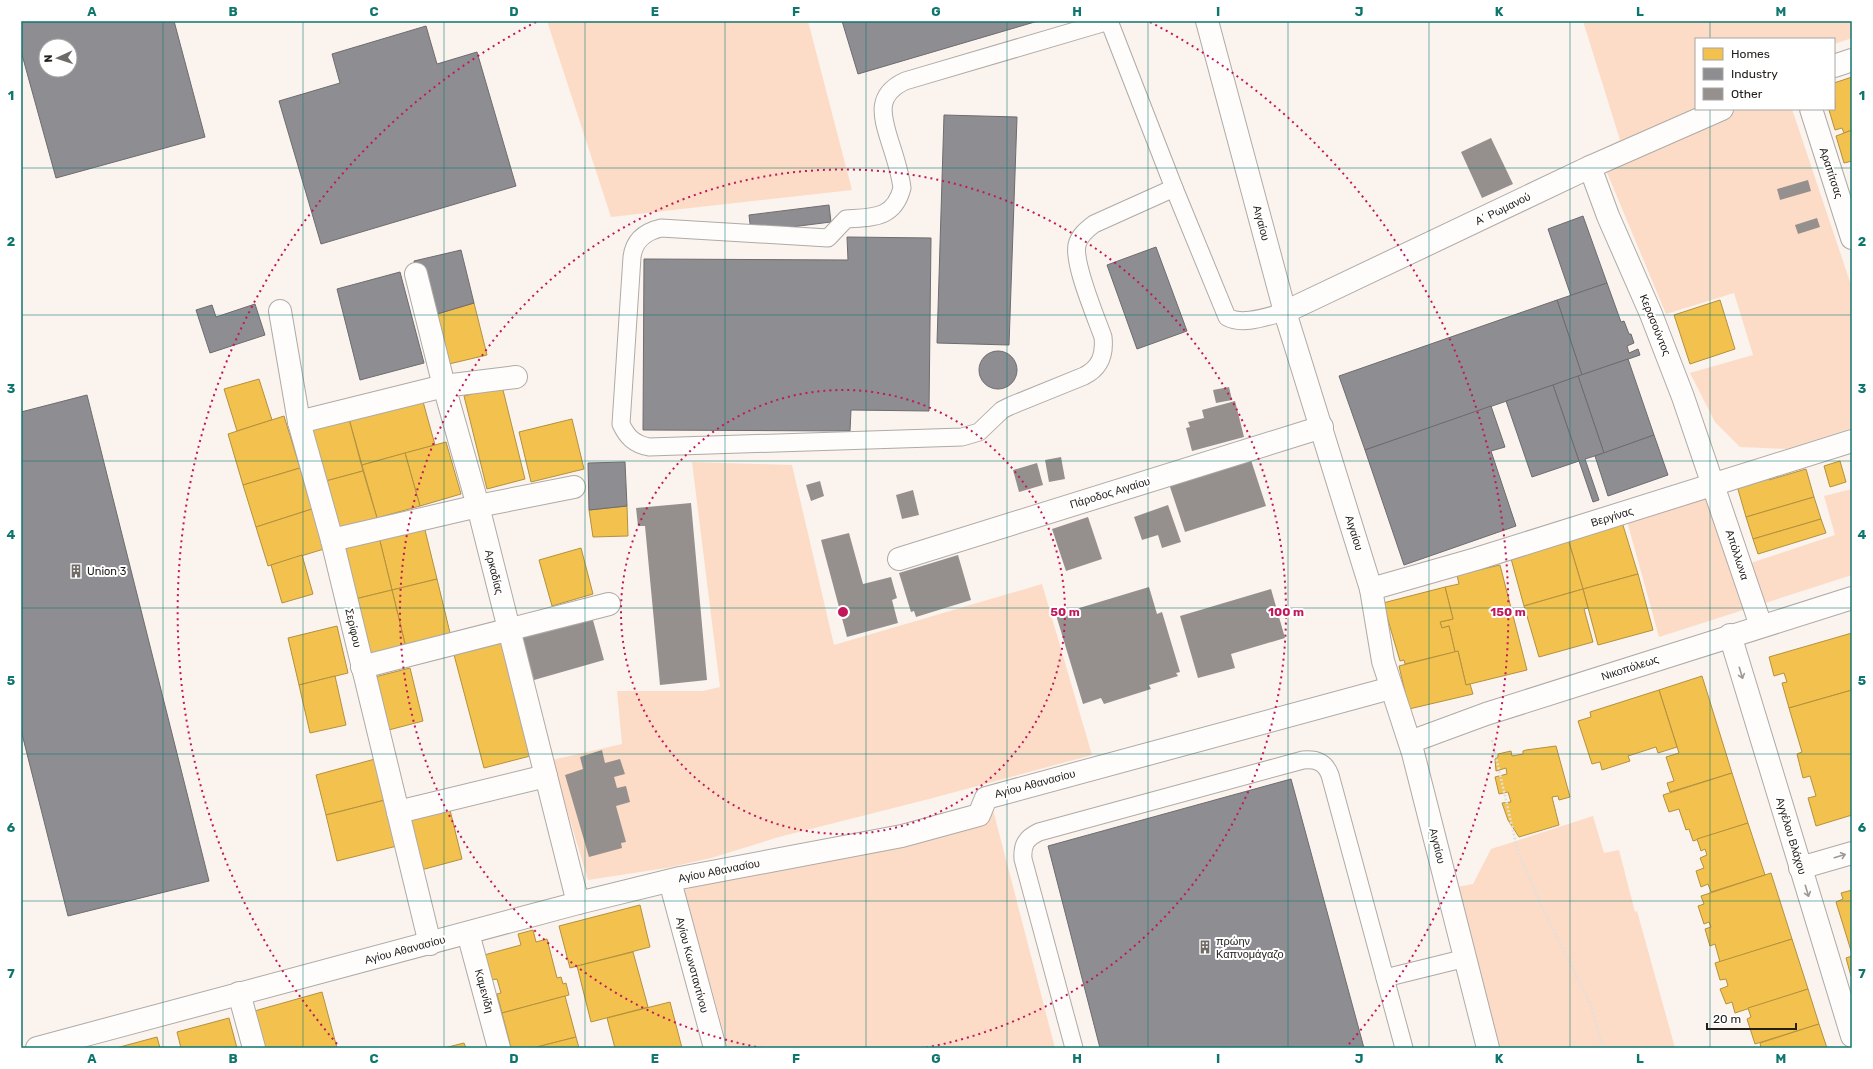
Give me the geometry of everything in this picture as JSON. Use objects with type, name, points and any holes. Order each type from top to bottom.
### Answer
[{"type":"street","name":"Αιγαίου","points":[[1207,21],[1285,312],[1322,427],[1371,589],[1378,636],[1391,688],[1410,742],[1488,1048]]},
{"type":"street","points":[[1835,66],[1852,60]]},
{"type":"street","name":"Α΄ Ρωμανού","points":[[1285,312],[1590,167],[1720,110]]},
{"type":"street","name":"Αραπίτσας","points":[[1811,110],[1852,238]]},
{"type":"street","name":"Κερασούντος","points":[[1590,167],[1608,216],[1651,314],[1683,397],[1714,485]]},
{"type":"street","name":"Αρκαδίας","points":[[416,274],[444,386],[478,506],[578,903]]},
{"type":"street","name":"Σερίφου","points":[[280,311],[299,422],[332,540],[430,944]]},
{"type":"street","points":[[299,422],[444,386],[516,377]]},
{"type":"street","name":"Πάροδος Αιγαίου","points":[[899,559],[1322,427]]},
{"type":"street","name":"Βεργίνας","points":[[1371,589],[1476,559],[1852,441]]},
{"type":"street","name":"Απόλλωνα","points":[[1714,485],[1760,626]]},
{"type":"street","points":[[332,540],[478,506],[574,487]]},
{"type":"street","name":"Νικοπόλεως","points":[[1410,742],[1486,714],[1852,598]]},
{"type":"street","points":[[362,667],[609,604]]},
{"type":"street","name":"Αγγέλου Βλάχου","points":[[1730,636],[1852,1036]]},
{"type":"street","name":"Αγίου Αθανασίου","points":[[37,1048],[239,993],[468,934],[578,903],[670,881],[902,836],[979,815],[986,798],[1391,688]]},
{"type":"street","points":[[398,812],[546,776]]},
{"type":"street","points":[[1800,868],[1852,853]]},
{"type":"street","name":"Αγίου Κωνσταντίνου","points":[[670,881],[716,1048]]},
{"type":"street","name":"Καμενίδη","points":[[468,934],[499,1048]]},
{"type":"street","points":[[239,993],[254,1048]]},
{"type":"lane","points":[[1174,188],[1094,224],[1084,233],[1077,244],[1077,262],[1103,337],[1103,356],[1099,365],[1092,372],[1084,376],[1006,407],[984,428],[974,435],[962,437],[649,448],[640,446],[632,441],[625,433],[621,424],[632,257],[633,249],[644,235],[661,228],[828,238],[846,219],[873,217],[884,214],[893,208],[899,199],[902,188],[882,111],[889,92],[905,81],[1109,21],[1174,188],[1227,317],[1238,321],[1285,312]]},
{"type":"lane","points":[[1074,1048],[1023,859],[1022,850],[1025,842],[1031,835],[1039,832],[1303,760],[1312,759],[1327,767],[1330,775],[1404,1048]]},
{"type":"lane","points":[[1385,978],[1466,958]]},
{"type":"path","points":[[1486,714],[1518,852],[1544,910],[1590,1003],[1604,1048]]},
{"type":"shaded area","points":[[547,21],[808,21],[852,190],[611,217]]},
{"type":"shaded area","points":[[1583,21],[1852,21],[1852,38],[1835,44],[1835,38],[1695,38],[1695,110],[1792,110],[1852,288],[1852,428],[1787,449],[1740,447],[1715,422],[1690,373],[1753,355],[1734,293],[1666,314],[1598,151],[1620,140]]},
{"type":"shaded area","points":[[692,462],[792,465],[834,645],[1042,584],[1092,755],[929,799],[779,837],[711,858],[666,868],[588,880],[552,760],[622,744],[617,691],[703,691],[720,687]]},
{"type":"shaded area","points":[[1852,489],[1852,575],[1659,637],[1627,521],[1706,496],[1730,570],[1835,535],[1824,496]]},
{"type":"shaded area","points":[[992,806],[1055,1048],[728,1048],[684,890]]},
{"type":"shaded area","points":[[1593,816],[1604,853],[1619,850],[1635,912],[1637,911],[1675,1048],[1499,1048],[1457,887],[1473,884],[1491,849]]},
{"type":"building: Homes","points":[[1852,77],[1852,130],[1844,133],[1842,128],[1835,130],[1829,110],[1835,110],[1835,83]]},
{"type":"building: Homes","points":[[1852,130],[1852,161],[1844,163],[1836,136]]},
{"type":"building: Homes","points":[[1720,300],[1735,349],[1690,364],[1674,315]]},
{"type":"building: Homes","points":[[474,303],[487,355],[449,364],[437,314]]},
{"type":"building: Homes","points":[[259,379],[272,420],[237,431],[224,389]]},
{"type":"building: Homes","points":[[502,386],[525,479],[487,489],[464,396]]},
{"type":"building: Homes","points":[[422,398],[435,445],[362,465],[349,419]]},
{"type":"building: Homes","points":[[284,416],[300,468],[243,485],[228,434]]},
{"type":"building: Homes","points":[[349,419],[363,471],[322,482],[307,430]]},
{"type":"building: Homes","points":[[572,419],[584,469],[531,482],[519,432]]},
{"type":"building: Homes","points":[[446,442],[461,494],[420,506],[405,453]]},
{"type":"building: Homes","points":[[405,453],[420,506],[377,518],[362,465]]},
{"type":"building: Homes","points":[[1840,461],[1846,482],[1830,487],[1824,466]]},
{"type":"building: Homes","points":[[300,468],[312,509],[256,527],[243,485]]},
{"type":"building: Homes","points":[[1806,469],[1814,497],[1746,517],[1737,486],[1768,476],[1769,480]]},
{"type":"building: Homes","points":[[363,471],[377,518],[336,530],[322,482]]},
{"type":"building: Homes","points":[[1814,497],[1821,519],[1753,539],[1746,517]]},
{"type":"building: Homes","points":[[627,506],[628,536],[593,537],[589,510]]},
{"type":"building: Homes","points":[[312,509],[324,549],[268,566],[256,527]]},
{"type":"building: Homes","points":[[1821,519],[1826,533],[1758,554],[1753,539]]},
{"type":"building: Homes","points":[[1622,522],[1638,574],[1583,589],[1568,539]]},
{"type":"building: Homes","points":[[424,526],[437,579],[392,590],[379,537]]},
{"type":"building: Homes","points":[[379,537],[392,590],[351,600],[338,547]]},
{"type":"building: Homes","points":[[1568,539],[1583,589],[1524,606],[1510,555]]},
{"type":"building: Homes","points":[[581,548],[593,594],[552,606],[539,560]]},
{"type":"building: Homes","points":[[302,555],[313,594],[282,603],[271,565]]},
{"type":"building: Homes","points":[[1500,565],[1527,670],[1466,685],[1458,651],[1455,652],[1449,626],[1442,628],[1440,622],[1453,619],[1445,587],[1459,584],[1457,575]]},
{"type":"building: Homes","points":[[1638,574],[1653,630],[1598,645],[1583,589]]},
{"type":"building: Homes","points":[[437,579],[451,637],[406,648],[392,590]]},
{"type":"building: Homes","points":[[1445,587],[1453,619],[1440,622],[1442,628],[1449,626],[1455,652],[1405,664],[1404,660],[1400,661],[1383,603]]},
{"type":"building: Homes","points":[[1583,589],[1588,608],[1584,609],[1593,642],[1539,657],[1524,606]]},
{"type":"building: Homes","points":[[392,590],[406,648],[365,658],[351,600]]},
{"type":"building: Homes","points":[[337,626],[348,673],[299,685],[288,638]]},
{"type":"building: Homes","points":[[1852,633],[1852,690],[1789,708],[1782,683],[1787,682],[1784,673],[1774,676],[1769,657]]},
{"type":"building: Homes","points":[[504,637],[534,755],[484,768],[453,651]]},
{"type":"building: Homes","points":[[1458,651],[1466,685],[1470,684],[1473,694],[1409,709],[1399,666]]},
{"type":"building: Homes","points":[[410,668],[423,721],[381,732],[367,679]]},
{"type":"building: Homes","points":[[335,676],[346,725],[310,733],[299,685]]},
{"type":"building: Homes","points":[[1702,676],[1732,773],[1670,792],[1667,783],[1674,781],[1666,757],[1679,753],[1659,690]]},
{"type":"building: Homes","points":[[1659,690],[1677,747],[1658,753],[1656,747],[1628,756],[1630,761],[1602,770],[1600,762],[1592,764],[1578,721],[1591,717],[1590,712]]},
{"type":"building: Homes","points":[[1852,690],[1852,815],[1816,826],[1808,798],[1816,796],[1810,776],[1803,778],[1797,754],[1802,752],[1789,708]]},
{"type":"building: Homes","points":[[1556,746],[1570,797],[1559,800],[1558,796],[1552,797],[1559,825],[1519,837],[1508,820],[1502,803],[1511,802],[1508,792],[1499,794],[1495,777],[1507,774],[1506,768],[1496,771],[1495,759],[1498,757],[1498,754],[1511,751],[1512,756],[1523,754],[1523,751],[1526,750]]},
{"type":"building: Homes","points":[[375,759],[385,800],[326,815],[316,775]]},
{"type":"building: Homes","points":[[1732,773],[1748,823],[1693,841],[1689,829],[1686,830],[1679,809],[1669,812],[1663,795]]},
{"type":"building: Homes","points":[[385,800],[397,846],[337,861],[326,815]]},
{"type":"building: Homes","points":[[449,806],[462,859],[421,870],[407,817]]},
{"type":"building: Homes","points":[[1748,823],[1765,875],[1711,892],[1708,884],[1701,887],[1696,871],[1704,868],[1700,858],[1707,855],[1705,849],[1701,851],[1697,839]]},
{"type":"building: Homes","points":[[1771,873],[1792,939],[1720,962],[1715,944],[1710,946],[1705,929],[1711,927],[1709,922],[1704,924],[1698,906],[1704,904],[1701,896]]},
{"type":"building: Homes","points":[[1852,890],[1852,954],[1836,902],[1843,899],[1841,893]]},
{"type":"building: Homes","points":[[640,905],[650,947],[570,968],[559,926]]},
{"type":"building: Homes","points":[[533,930],[536,942],[547,939],[557,978],[561,977],[563,984],[566,983],[569,995],[502,1013],[497,994],[501,993],[497,979],[491,980],[484,955],[521,945],[518,934]]},
{"type":"building: Homes","points":[[1792,939],[1808,989],[1735,1013],[1732,1002],[1726,1004],[1720,989],[1728,986],[1726,979],[1720,980],[1715,963]]},
{"type":"building: Homes","points":[[633,952],[648,1007],[591,1022],[577,966]]},
{"type":"building: Homes","points":[[1852,956],[1852,976],[1851,976],[1846,958]]},
{"type":"building: Homes","points":[[1808,989],[1819,1024],[1755,1044],[1747,1019],[1751,1017],[1748,1008]]},
{"type":"building: Homes","points":[[322,992],[337,1048],[261,1048],[251,1012]]},
{"type":"building: Homes","points":[[565,996],[576,1037],[533,1048],[511,1048],[502,1013]]},
{"type":"building: Homes","points":[[670,1002],[682,1048],[615,1048],[607,1018]]},
{"type":"building: Homes","points":[[229,1018],[237,1048],[181,1048],[177,1032]]},
{"type":"building: Homes","points":[[1819,1024],[1827,1048],[1761,1048],[1760,1043]]},
{"type":"building: Homes","points":[[157,1037],[160,1048],[116,1048]]},
{"type":"building: Homes","points":[[576,1037],[579,1048],[533,1048]]},
{"type":"building: Homes","points":[[464,1043],[466,1048],[444,1048]]},
{"type":"building: Industry","points":[[21,21],[174,21],[205,137],[56,178],[21,51]]},
{"type":"building: Industry","points":[[842,21],[1038,21],[858,74]]},
{"type":"building: Industry","points":[[426,26],[437,64],[477,52],[516,186],[321,244],[279,101],[340,83],[332,54]]},
{"type":"building: Industry","points":[[944,115],[1017,117],[1009,345],[937,343]]},
{"type":"building: Industry","points":[[829,205],[831,222],[751,232],[749,215]]},
{"type":"building: Industry","points":[[1583,216],[1607,283],[1571,296],[1548,229]]},
{"type":"building: Industry","points":[[847,237],[931,238],[929,411],[851,410],[850,431],[643,430],[644,259],[848,260]]},
{"type":"building: Industry","points":[[1156,247],[1187,331],[1137,349],[1107,265]]},
{"type":"building: Industry","points":[[461,250],[474,303],[437,314],[424,304],[414,261]]},
{"type":"building: Industry","points":[[400,272],[424,363],[360,380],[337,289]]},
{"type":"building: Industry","points":[[1607,283],[1621,322],[1624,321],[1634,343],[1627,346],[1629,353],[1638,349],[1640,355],[1582,375],[1557,300]]},
{"type":"building: Industry","points":[[1557,300],[1582,375],[1365,450],[1339,376]]},
{"type":"building: Industry","points":[[255,304],[265,335],[210,353],[196,310],[212,305],[216,317]]},
{"type":"building: Industry","points":[[998,351],[1011,357],[1017,370],[1011,383],[998,389],[985,383],[979,370],[985,357]]},
{"type":"building: Industry","points":[[1628,359],[1654,435],[1604,453],[1578,376]]},
{"type":"building: Industry","points":[[1578,376],[1604,453],[1585,459],[1599,500],[1593,502],[1553,385]]},
{"type":"building: Industry","points":[[1553,385],[1579,461],[1532,477],[1506,401]]},
{"type":"building: Industry","name":"Union 3","points":[[87,395],[209,881],[68,916],[21,730],[21,412]]},
{"type":"building: Industry","points":[[1491,406],[1505,447],[1491,451],[1516,526],[1404,565],[1365,450]]},
{"type":"building: Industry","points":[[1654,435],[1668,475],[1608,496],[1595,456]]},
{"type":"building: Industry","points":[[625,462],[627,506],[589,510],[588,463]]},
{"type":"building: Industry","name":"πρώην Καπνομάγαζο","points":[[1291,779],[1364,1048],[1100,1048],[1048,846]]},
{"type":"building: Other","points":[[1491,138],[1513,184],[1482,198],[1461,152]]},
{"type":"building: Other","points":[[1808,180],[1811,191],[1780,200],[1777,189]]},
{"type":"building: Other","points":[[1817,218],[1820,227],[1798,234],[1795,225]]},
{"type":"building: Other","points":[[1229,387],[1232,400],[1216,403],[1213,390]]},
{"type":"building: Other","points":[[1235,401],[1244,437],[1192,451],[1186,428],[1190,427],[1188,422],[1204,418],[1202,410]]},
{"type":"building: Other","points":[[1249,454],[1266,506],[1185,532],[1168,481]]},
{"type":"building: Other","points":[[1061,457],[1065,479],[1049,482],[1045,460]]},
{"type":"building: Other","points":[[1037,463],[1043,485],[1019,492],[1013,470]]},
{"type":"building: Other","points":[[820,481],[824,496],[811,501],[806,485]]},
{"type":"building: Other","points":[[913,490],[919,515],[902,519],[896,495]]},
{"type":"building: Other","points":[[691,503],[707,680],[660,685],[645,526],[638,526],[636,508]]},
{"type":"building: Other","points":[[1168,505],[1181,542],[1162,548],[1158,535],[1142,540],[1134,517]]},
{"type":"building: Other","points":[[1088,517],[1102,559],[1066,571],[1052,529]]},
{"type":"building: Other","points":[[849,533],[863,584],[891,577],[897,598],[892,600],[898,623],[847,637],[821,540]]},
{"type":"building: Other","points":[[958,555],[971,600],[916,617],[914,611],[911,612],[899,573]]},
{"type":"building: Other","points":[[1149,587],[1157,614],[1162,612],[1180,672],[1176,673],[1178,676],[1149,685],[1151,689],[1104,704],[1101,698],[1083,704],[1056,615]]},
{"type":"building: Other","points":[[1271,589],[1285,638],[1231,654],[1235,668],[1198,678],[1180,616]]},
{"type":"building: Other","points":[[591,613],[604,660],[534,680],[521,633]]},
{"type":"building: Other","points":[[602,750],[605,763],[620,759],[625,774],[614,777],[617,788],[626,786],[630,802],[616,806],[626,842],[621,843],[622,848],[589,857],[565,775],[583,769],[580,757]]},
{"type":"place","name":"Union 3","points":[[76,571]]},
{"type":"place","name":"πρώην Καπνομάγαζο","points":[[1205,947]]}]
